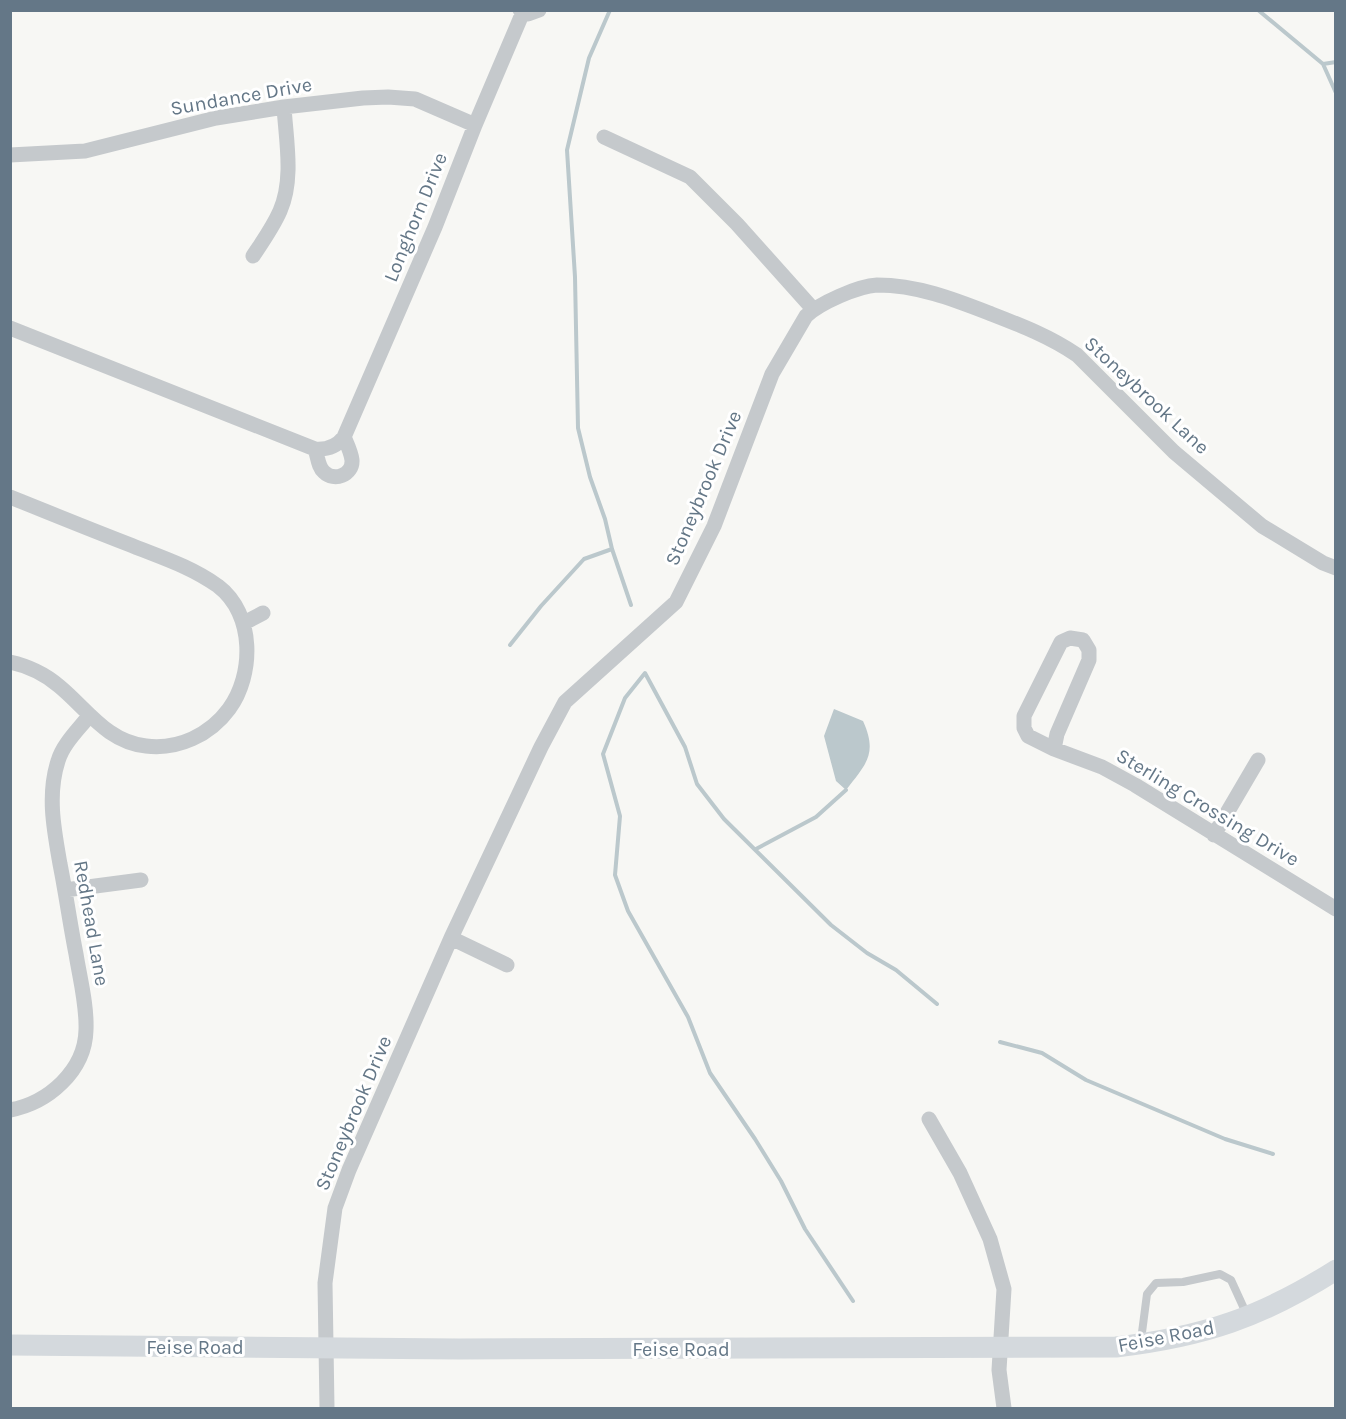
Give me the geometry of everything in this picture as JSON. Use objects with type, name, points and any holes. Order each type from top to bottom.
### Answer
[{"type":"main road","name":"Feise Road","points":[[10,1345],[326,1348],[1116,1347],[1208,1331],[1276,1305],[1335,1270]]},
{"type":"street","name":"Longhorn Drive","points":[[344,437],[435,227],[521,11],[528,14],[539,10]]},
{"type":"street","name":"Sundance Drive","points":[[10,155],[85,151],[216,118],[284,107],[388,96],[415,99],[475,125]]},
{"type":"street","points":[[253,255],[270,232],[281,208],[288,174],[284,107]]},
{"type":"street","points":[[604,137],[690,177],[737,224],[813,309]]},
{"type":"street","name":"Stoneybrook Drive","points":[[327,1408],[325,1283],[335,1208],[349,1170],[452,938],[541,747],[565,702],[676,602],[714,526],[772,374],[806,316],[813,309],[833,298],[874,285]]},
{"type":"street","name":"Stoneybrook Lane","points":[[874,285],[909,288],[944,295],[1029,328],[1058,342],[1077,355],[1174,452],[1262,526],[1335,568]]},
{"type":"street","points":[[10,328],[315,449],[330,448],[344,437],[351,454],[349,470],[335,477],[324,473],[315,449]]},
{"type":"street","points":[[10,497],[179,562],[220,587],[235,606],[244,623],[248,654],[238,698],[224,716],[195,739],[172,746],[145,746],[113,736],[89,716],[59,685],[38,672],[10,662]]},
{"type":"street","points":[[244,623],[263,613]]},
{"type":"street","name":"Sterling Crossing Drive","points":[[1054,749],[1057,734],[1089,660],[1089,650],[1083,640],[1070,638],[1061,642],[1024,716],[1024,728],[1028,736],[1054,749],[1119,776],[1335,909]]},
{"type":"street","name":"Redhead Lane","points":[[10,1110],[26,1107],[51,1092],[69,1076],[79,1056],[86,1032],[84,996],[51,801],[58,760],[68,741],[89,716]]},
{"type":"street","points":[[1214,835],[1258,760]]},
{"type":"street","points":[[65,890],[141,880]]},
{"type":"street","points":[[452,938],[507,965]]},
{"type":"street","points":[[929,1119],[960,1173],[990,1239],[1004,1289],[1000,1383],[1004,1408]]},
{"type":"lane","points":[[1141,1344],[1147,1294],[1156,1283],[1183,1282],[1220,1274],[1231,1280],[1247,1317]]},
{"type":"shaded area","points":[[834,709],[863,721],[869,742],[868,758],[846,790],[836,781],[824,736]]},
{"type":"waterway","points":[[610,10],[589,58],[567,150],[575,277],[578,428],[590,477],[631,605]]},
{"type":"waterway","points":[[1258,10],[1323,64],[1336,93]]},
{"type":"waterway","points":[[1323,64],[1336,62]]},
{"type":"waterway","points":[[510,645],[541,606],[584,559],[612,549]]},
{"type":"waterway","points":[[853,1301],[805,1229],[781,1181],[755,1139],[710,1073],[688,1017],[628,911],[615,875],[620,816],[603,754],[625,698],[645,673],[685,747],[697,784],[724,819],[831,925],[867,953],[896,970],[937,1004]]},
{"type":"waterway","points":[[756,849],[816,817],[846,790]]},
{"type":"waterway","points":[[1000,1042],[1042,1053],[1086,1080],[1225,1139],[1273,1154]]}]
